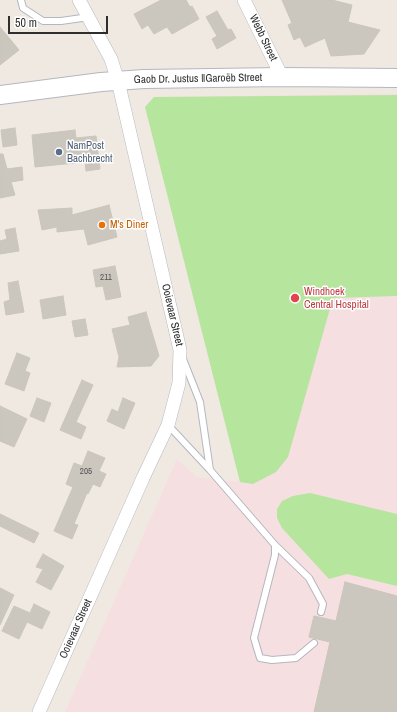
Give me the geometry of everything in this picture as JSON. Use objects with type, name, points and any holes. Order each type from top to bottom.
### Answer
[{"type":"street","name":"Ooievaar Street","points":[[39,712],[139,486],[168,425],[179,383],[180,350],[118,81],[111,59],[79,0]]},
{"type":"street","name":"Webb Street","points":[[244,0],[282,76]]},
{"type":"street","name":"Gaob Dr. Justus ǁGaroëb Street","points":[[0,95],[118,81],[282,76],[397,78]]},
{"type":"lane","points":[[20,0],[23,8],[43,21],[61,22],[89,17]]},
{"type":"lane","points":[[180,350],[200,402],[210,470]]},
{"type":"lane","points":[[168,425],[210,470],[275,545],[309,578],[323,604],[321,612]]},
{"type":"lane","points":[[275,545],[275,556],[254,638],[260,658],[272,660],[296,658],[314,643]]},
{"type":"shaded area","name":"Windhoek Central Hospital","points":[[397,94],[397,712],[65,712],[177,459],[197,477],[240,482],[145,107],[154,97]]},
{"type":"green space","points":[[397,95],[397,296],[333,298],[288,457],[276,472],[253,484],[240,482],[145,107],[154,97]]},
{"type":"green space","points":[[310,493],[397,514],[397,586],[347,574],[329,579],[282,528],[277,518],[277,509],[282,501],[293,496]]},
{"type":"building","points":[[161,0],[186,0],[190,7],[192,6],[199,19],[172,34],[167,27],[154,34],[148,25],[142,29],[134,14]]},
{"type":"building","points":[[282,0],[332,0],[352,5],[348,22],[380,30],[364,54],[331,56],[325,38],[305,47],[300,37],[294,40],[288,25],[292,23]]},
{"type":"building","points":[[217,11],[228,30],[231,29],[236,38],[217,49],[212,39],[217,36],[206,17]]},
{"type":"building","points":[[0,27],[19,50],[0,65]]},
{"type":"building","points":[[15,128],[17,145],[3,147],[1,130]]},
{"type":"building","points":[[75,130],[76,138],[96,136],[100,169],[86,171],[85,162],[35,167],[32,135]]},
{"type":"building","points":[[0,154],[3,154],[7,169],[22,167],[23,180],[11,182],[15,195],[0,198]]},
{"type":"building","points":[[109,205],[117,237],[88,245],[84,229],[57,232],[57,227],[42,230],[38,210],[72,208],[72,215]]},
{"type":"building","points":[[15,228],[19,251],[0,254],[0,241],[7,239],[5,230]]},
{"type":"building","points":[[115,266],[121,297],[106,300],[103,286],[96,287],[93,270]]},
{"type":"building","points":[[18,281],[24,312],[6,315],[4,302],[10,300],[8,283]]},
{"type":"building","points":[[63,296],[66,315],[43,319],[40,300]]},
{"type":"building","points":[[146,312],[159,356],[151,366],[117,367],[119,357],[112,329],[130,325],[128,317]]},
{"type":"building","points":[[85,319],[88,335],[75,337],[72,321]]},
{"type":"building","points":[[17,353],[30,358],[25,371],[30,373],[24,391],[5,384]]},
{"type":"building","points":[[82,380],[93,385],[76,422],[86,427],[81,439],[60,430]]},
{"type":"building","points":[[37,398],[51,403],[44,422],[30,416]]},
{"type":"building","points":[[123,398],[135,403],[124,429],[107,421],[112,409],[118,412]]},
{"type":"building","points":[[0,406],[27,419],[14,447],[0,441]]},
{"type":"building","points":[[88,451],[105,458],[99,471],[106,474],[100,487],[93,484],[88,494],[87,493],[74,524],[78,525],[72,539],[54,531],[73,487],[66,484],[74,463],[82,466]]},
{"type":"building","points":[[0,514],[39,533],[34,543],[0,526]]},
{"type":"building","points":[[43,554],[64,566],[51,590],[36,582],[43,569],[36,567]]},
{"type":"building","points":[[345,582],[397,596],[397,712],[314,712],[330,642],[309,637],[314,616],[336,621]]},
{"type":"building","points":[[0,588],[14,595],[0,625]]},
{"type":"building","points":[[34,604],[50,612],[42,629],[27,622],[19,639],[2,631],[14,606],[30,613]]},
{"type":"place","name":"NamPost Bachbrecht","points":[[59,152]]},
{"type":"place","name":"M's Diner","points":[[102,225]]},
{"type":"place","name":"Windhoek Central Hospital","points":[[295,298]]}]
